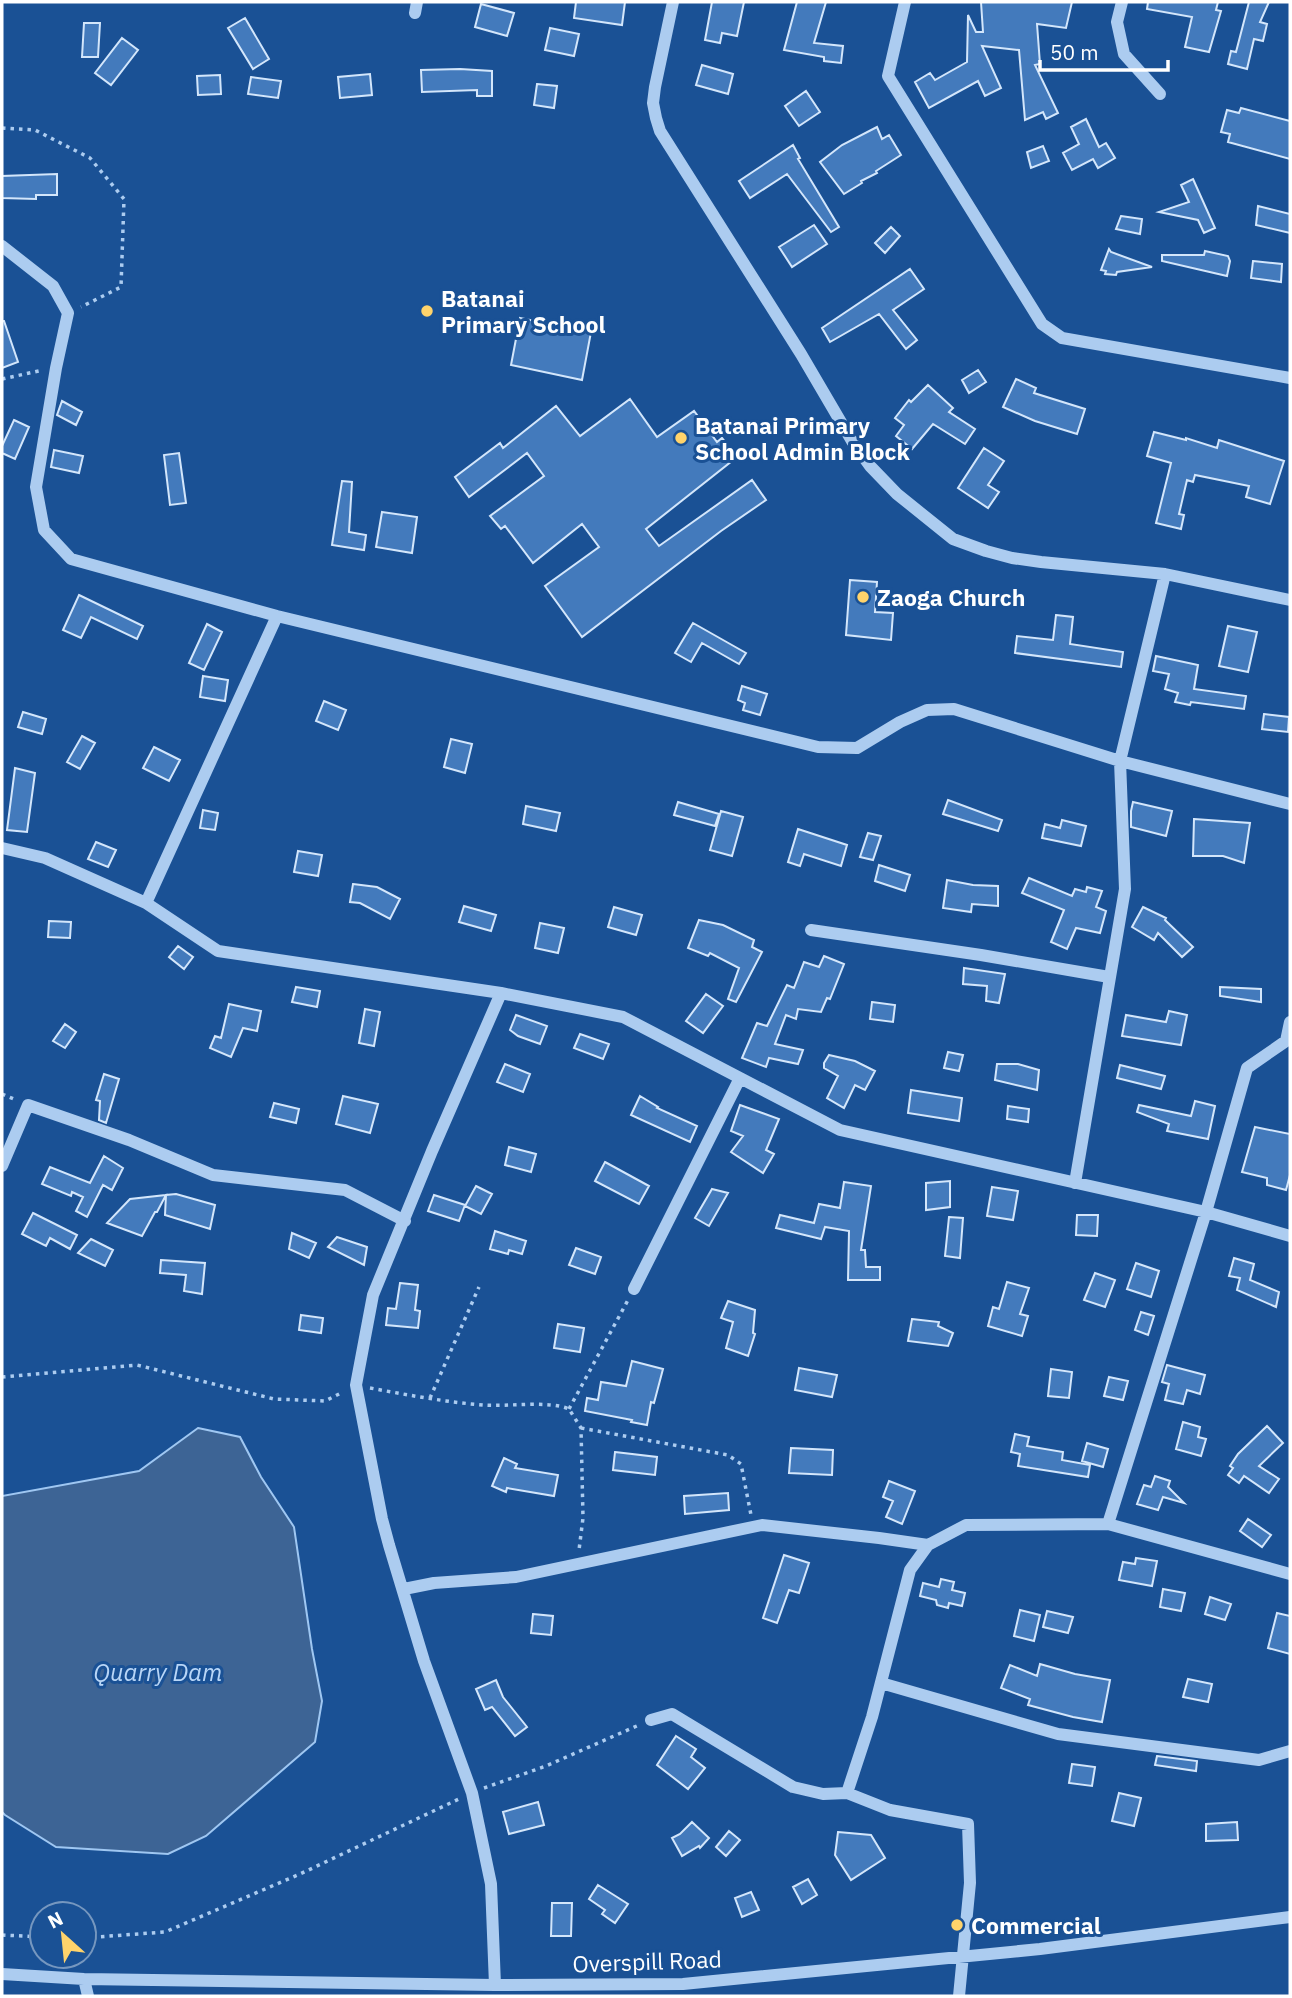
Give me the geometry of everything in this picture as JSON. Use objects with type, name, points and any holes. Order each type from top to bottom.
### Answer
[{"type":"street","points":[[673,2],[653,103],[660,131],[801,354],[852,441],[870,466],[897,494],[953,539],[1012,558],[1165,574],[1290,600]]},
{"type":"street","points":[[905,2],[888,76],[1042,324],[1062,338],[1290,378]]},
{"type":"street","points":[[1122,2],[1117,22],[1124,54],[1160,94]]},
{"type":"street","points":[[2,246],[53,286],[68,313],[36,487],[44,530],[71,559],[276,616],[818,747],[857,748],[900,722],[927,710],[954,709],[1120,761],[1290,804]]},
{"type":"street","points":[[1075,1183],[1125,889],[1120,761],[1165,574]]},
{"type":"street","points":[[146,903],[276,616]]},
{"type":"street","points":[[2,848],[45,858],[146,903],[218,951],[500,993],[623,1017],[840,1130],[1206,1212],[1290,1236]]},
{"type":"street","points":[[811,930],[1108,977]]},
{"type":"street","points":[[495,1985],[491,1884],[472,1793],[424,1661],[382,1519],[356,1385],[373,1295],[500,993]]},
{"type":"street","points":[[1108,1524],[1206,1212],[1247,1068],[1286,1041],[1290,1022]]},
{"type":"street","points":[[634,1289],[740,1078]]},
{"type":"street","points":[[2,1166],[28,1105],[129,1140],[213,1175],[345,1190],[405,1221]]},
{"type":"street","points":[[847,1793],[881,1684],[910,1570],[928,1545],[966,1525],[1108,1524],[1290,1574]]},
{"type":"street","points":[[404,1589],[434,1583],[516,1577],[762,1525],[928,1545]]},
{"type":"street","points":[[881,1684],[1058,1734],[1259,1760],[1290,1751]]},
{"type":"street","points":[[650,1720],[672,1714],[793,1787],[823,1794],[847,1793],[890,1810],[968,1824],[970,1883],[959,1996]]},
{"type":"street","name":"Overspill Road","points":[[2,1974],[84,1979],[495,1985],[683,1984],[1040,1950],[1290,1917]]},
{"type":"street","points":[[84,1979],[88,1996]]},
{"type":"path","points":[[2,128],[35,130],[90,158],[124,199],[121,287],[68,313]]},
{"type":"path","points":[[2,379],[56,368]]},
{"type":"path","points":[[430,1398],[479,1287]]},
{"type":"path","points":[[569,1409],[634,1289]]},
{"type":"path","points":[[2,1377],[137,1365],[274,1399],[325,1401],[356,1385],[485,1405],[556,1405],[569,1409],[580,1428],[583,1518],[578,1562]]},
{"type":"path","points":[[580,1428],[728,1455],[741,1464],[752,1526]]},
{"type":"path","points":[[98,1937],[165,1932],[300,1874],[472,1793],[546,1766],[650,1720]]},
{"type":"path","points":[[2,1935],[28,1936]]},
{"type":"water","name":"Quarry Dam","points":[[198,1428],[240,1437],[261,1477],[294,1527],[322,1701],[315,1742],[206,1836],[168,1854],[56,1847],[2,1812],[2,1496],[139,1471]]},
{"type":"building","points":[[576,2],[625,2],[622,25],[574,18]]},
{"type":"building","points":[[712,2],[744,2],[737,36],[722,33],[720,43],[705,40]]},
{"type":"building","points":[[797,2],[826,2],[814,43],[843,46],[841,63],[784,50]]},
{"type":"building","points":[[981,2],[1072,2],[1066,28],[1037,24],[1040,64],[1035,65],[1058,113],[1046,119],[1043,112],[1025,120],[1019,50],[982,46],[1001,88],[985,96],[978,81],[929,108],[915,82],[930,73],[935,80],[967,62],[968,15],[976,32],[983,32]]},
{"type":"building","points":[[1148,2],[1218,2],[1216,10],[1221,11],[1209,52],[1185,47],[1192,17],[1147,9]]},
{"type":"building","points":[[1249,2],[1269,2],[1260,22],[1267,24],[1263,41],[1254,39],[1247,69],[1228,64],[1231,51],[1236,52]]},
{"type":"building","points":[[481,4],[514,13],[507,36],[475,27]]},
{"type":"building","points":[[245,18],[269,59],[253,69],[228,28]]},
{"type":"building","points":[[84,23],[100,23],[98,57],[82,57]]},
{"type":"building","points":[[550,28],[579,34],[574,56],[545,50]]},
{"type":"building","points":[[122,38],[138,50],[111,85],[95,73]]},
{"type":"building","points":[[702,65],[733,74],[728,94],[696,85]]},
{"type":"building","points":[[421,70],[492,71],[492,96],[477,96],[477,90],[422,92]]},
{"type":"building","points":[[370,74],[372,95],[340,98],[338,77]]},
{"type":"building","points":[[220,75],[221,94],[198,95],[197,76]]},
{"type":"building","points":[[251,77],[281,81],[278,98],[248,94]]},
{"type":"building","points":[[537,84],[557,86],[554,108],[534,105]]},
{"type":"building","points":[[806,91],[820,112],[799,126],[785,106]]},
{"type":"building","points":[[1241,108],[1290,121],[1290,159],[1228,142],[1230,134],[1221,132],[1227,110],[1239,113]]},
{"type":"building","points":[[1086,119],[1099,147],[1106,143],[1115,158],[1098,168],[1093,159],[1072,170],[1063,153],[1079,144],[1071,127]]},
{"type":"building","points":[[877,127],[882,139],[889,135],[901,155],[844,194],[820,162],[842,145]]},
{"type":"building","points":[[793,145],[800,158],[798,159],[839,227],[831,232],[787,174],[750,198],[739,181]]},
{"type":"building","points":[[1043,146],[1049,161],[1031,168],[1027,152]]},
{"type":"building","points":[[57,174],[57,195],[36,195],[36,199],[2,198],[2,176]]},
{"type":"building","points":[[1193,179],[1215,228],[1204,233],[1198,220],[1159,212],[1189,202],[1181,185]]},
{"type":"building","points":[[1258,206],[1290,214],[1290,233],[1256,225]]},
{"type":"building","points":[[1121,216],[1142,219],[1140,234],[1116,229]]},
{"type":"building","points":[[814,225],[827,244],[792,267],[779,247]]},
{"type":"building","points":[[891,227],[900,236],[885,253],[875,243]]},
{"type":"building","points":[[1109,249],[1152,267],[1117,272],[1116,275],[1105,274],[1106,271],[1101,270]]},
{"type":"building","points":[[1205,251],[1228,256],[1230,261],[1227,276],[1162,261],[1162,255],[1204,255]]},
{"type":"building","points":[[1253,261],[1282,264],[1281,282],[1251,278]]},
{"type":"building","points":[[910,269],[924,289],[893,310],[917,340],[906,349],[879,314],[830,342],[822,328]]},
{"type":"building","points":[[520,318],[591,332],[582,380],[511,365]]},
{"type":"building","points":[[2,321],[18,362],[2,368]]},
{"type":"building","points":[[978,370],[986,382],[969,393],[962,380]]},
{"type":"building","points":[[1016,379],[1036,388],[1034,393],[1085,409],[1077,434],[1035,421],[1003,407]]},
{"type":"building","points":[[928,385],[953,408],[949,412],[975,429],[965,444],[933,424],[912,449],[896,436],[904,425],[895,418],[909,400],[911,402]]},
{"type":"building","points":[[630,399],[657,437],[694,411],[717,442],[722,438],[737,457],[646,529],[659,546],[752,480],[766,500],[582,637],[545,586],[599,547],[582,524],[533,563],[505,526],[501,529],[490,516],[544,476],[527,453],[469,497],[455,477],[500,443],[503,448],[556,406],[580,436]]},
{"type":"building","points":[[62,401],[82,412],[76,425],[57,415]]},
{"type":"building","points":[[14,420],[29,427],[15,459],[2,453],[2,446]]},
{"type":"building","points":[[1154,432],[1217,448],[1219,440],[1284,461],[1270,504],[1246,497],[1249,486],[1195,475],[1193,482],[1187,480],[1179,514],[1184,515],[1181,529],[1156,523],[1171,463],[1147,456]]},
{"type":"building","points":[[984,448],[1004,461],[988,485],[999,492],[988,508],[958,488]]},
{"type":"building","points":[[54,450],[83,456],[79,473],[51,467]]},
{"type":"building","points":[[179,453],[186,503],[170,505],[164,455]]},
{"type":"building","points":[[342,481],[352,482],[349,532],[366,535],[364,550],[332,545]]},
{"type":"building","points":[[382,512],[417,517],[412,553],[376,547]]},
{"type":"building","name":"Zaoga Church","points":[[850,580],[877,582],[875,612],[893,613],[891,640],[846,635]]},
{"type":"building","points":[[79,595],[143,626],[137,639],[91,617],[81,638],[63,630]]},
{"type":"building","points":[[1056,615],[1073,617],[1070,644],[1123,652],[1121,667],[1015,653],[1017,636],[1053,640]]},
{"type":"building","points":[[693,623],[746,653],[739,664],[702,643],[691,662],[675,653]]},
{"type":"building","points":[[207,624],[222,632],[204,670],[189,663]]},
{"type":"building","points":[[1228,626],[1257,632],[1248,672],[1219,666]]},
{"type":"building","points":[[1156,656],[1198,665],[1194,689],[1246,696],[1244,709],[1175,702],[1178,693],[1165,689],[1169,674],[1153,671]]},
{"type":"building","points":[[203,676],[228,680],[225,701],[200,697]]},
{"type":"building","points":[[742,686],[767,694],[760,715],[743,710],[745,703],[738,700]]},
{"type":"building","points":[[324,701],[346,710],[338,730],[316,721]]},
{"type":"building","points":[[23,712],[46,719],[42,734],[18,727]]},
{"type":"building","points":[[1264,714],[1289,717],[1288,732],[1262,729]]},
{"type":"building","points":[[82,736],[95,743],[80,769],[67,762]]},
{"type":"building","points":[[451,739],[472,744],[465,773],[444,767]]},
{"type":"building","points":[[154,747],[180,760],[169,781],[143,768]]},
{"type":"building","points":[[15,768],[35,773],[27,832],[7,830]]},
{"type":"building","points":[[948,800],[1002,820],[998,831],[943,814]]},
{"type":"building","points":[[678,802],[719,814],[715,826],[674,815]]},
{"type":"building","points":[[1133,802],[1172,811],[1166,836],[1131,827]]},
{"type":"building","points":[[526,806],[560,813],[556,831],[523,824]]},
{"type":"building","points":[[203,810],[218,813],[215,830],[200,828]]},
{"type":"building","points":[[721,811],[743,817],[732,856],[710,850]]},
{"type":"building","points":[[1194,819],[1250,823],[1244,863],[1223,856],[1193,856]]},
{"type":"building","points":[[1062,820],[1086,826],[1081,846],[1042,838],[1045,824],[1060,828]]},
{"type":"building","points":[[798,829],[847,845],[841,866],[804,854],[800,866],[788,862]]},
{"type":"building","points":[[868,833],[881,836],[873,860],[860,857]]},
{"type":"building","points":[[96,842],[116,850],[108,867],[88,859]]},
{"type":"building","points":[[298,851],[322,855],[318,876],[294,872]]},
{"type":"building","points":[[879,865],[910,875],[905,891],[875,881]]},
{"type":"building","points":[[1029,878],[1072,896],[1075,889],[1086,892],[1087,887],[1102,891],[1096,907],[1106,911],[1100,933],[1076,928],[1067,949],[1051,942],[1064,910],[1022,893]]},
{"type":"building","points":[[947,880],[998,886],[998,906],[972,904],[971,912],[943,908]]},
{"type":"building","points":[[353,884],[377,887],[400,899],[390,919],[360,903],[350,902]]},
{"type":"building","points":[[464,906],[496,915],[491,931],[459,922]]},
{"type":"building","points":[[614,907],[642,915],[636,935],[608,927]]},
{"type":"building","points":[[1143,907],[1166,918],[1193,947],[1182,957],[1158,933],[1154,940],[1132,927]]},
{"type":"building","points":[[699,920],[723,925],[754,940],[752,947],[762,952],[736,1002],[728,999],[739,968],[710,953],[708,956],[688,948]]},
{"type":"building","points":[[49,921],[71,922],[70,938],[48,937]]},
{"type":"building","points":[[540,923],[564,928],[558,953],[535,948]]},
{"type":"building","points":[[178,946],[193,957],[184,969],[169,957]]},
{"type":"building","points":[[824,956],[844,964],[830,999],[827,998],[821,1012],[798,1009],[796,1019],[786,1015],[775,1044],[803,1050],[798,1064],[769,1058],[766,1067],[742,1058],[757,1023],[767,1026],[787,985],[794,988],[804,962],[819,967]]},
{"type":"building","points":[[964,968],[1005,974],[999,1003],[986,1001],[987,986],[963,984]]},
{"type":"building","points":[[296,987],[320,991],[317,1007],[292,1002]]},
{"type":"building","points":[[1220,987],[1261,989],[1261,1002],[1220,996]]},
{"type":"building","points":[[706,994],[723,1006],[703,1033],[686,1021]]},
{"type":"building","points":[[872,1002],[895,1005],[893,1022],[870,1019]]},
{"type":"building","points":[[229,1004],[261,1011],[257,1031],[243,1028],[231,1057],[210,1048],[215,1036],[221,1038]]},
{"type":"building","points":[[365,1009],[380,1012],[374,1046],[359,1043]]},
{"type":"building","points":[[1169,1011],[1187,1015],[1181,1045],[1122,1036],[1126,1015],[1166,1022]]},
{"type":"building","points":[[516,1015],[547,1026],[540,1044],[510,1030]]},
{"type":"building","points":[[65,1024],[76,1032],[65,1048],[53,1041]]},
{"type":"building","points":[[580,1034],[609,1044],[603,1059],[574,1048]]},
{"type":"building","points":[[948,1052],[963,1055],[959,1071],[944,1068]]},
{"type":"building","points":[[829,1055],[855,1061],[875,1071],[865,1090],[855,1085],[844,1108],[827,1098],[838,1076],[824,1068]]},
{"type":"building","points":[[505,1064],[530,1074],[523,1092],[497,1082]]},
{"type":"building","points":[[997,1064],[1018,1064],[1039,1070],[1037,1090],[995,1080]]},
{"type":"building","points":[[1120,1065],[1165,1076],[1161,1089],[1117,1078]]},
{"type":"building","points":[[104,1074],[119,1079],[106,1123],[99,1120],[100,1101],[96,1100]]},
{"type":"building","points":[[911,1090],[962,1098],[959,1121],[908,1113]]},
{"type":"building","points":[[343,1096],[378,1104],[370,1133],[336,1124]]},
{"type":"building","points":[[640,1096],[657,1108],[697,1126],[690,1142],[631,1115]]},
{"type":"building","points":[[1195,1101],[1215,1106],[1208,1139],[1167,1131],[1169,1124],[1137,1112],[1139,1105],[1191,1116]]},
{"type":"building","points":[[274,1103],[299,1109],[296,1123],[270,1117]]},
{"type":"building","points":[[740,1105],[779,1119],[766,1150],[774,1154],[763,1173],[731,1152],[743,1136],[731,1131]]},
{"type":"building","points":[[1008,1106],[1029,1109],[1028,1122],[1007,1119]]},
{"type":"building","points":[[1255,1127],[1290,1134],[1290,1175],[1286,1190],[1267,1185],[1267,1178],[1242,1172]]},
{"type":"building","points":[[509,1147],[536,1154],[531,1172],[505,1165]]},
{"type":"building","points":[[104,1156],[123,1168],[112,1190],[103,1185],[87,1217],[76,1211],[83,1197],[72,1192],[71,1196],[42,1184],[50,1167],[90,1183]]},
{"type":"building","points":[[605,1162],[649,1186],[639,1204],[595,1181]]},
{"type":"building","points":[[950,1181],[950,1207],[926,1210],[926,1183]]},
{"type":"building","points":[[844,1182],[871,1186],[861,1250],[865,1250],[866,1267],[880,1267],[880,1280],[848,1280],[849,1231],[825,1227],[821,1239],[776,1228],[780,1215],[814,1223],[819,1204],[840,1208]]},
{"type":"building","points":[[476,1186],[492,1194],[481,1214],[465,1206]]},
{"type":"building","points":[[992,1187],[1018,1191],[1013,1220],[987,1216]]},
{"type":"building","points":[[712,1189],[728,1193],[709,1226],[695,1218]]},
{"type":"building","points":[[176,1194],[215,1205],[210,1229],[165,1215],[166,1195]]},
{"type":"building","points":[[166,1195],[142,1236],[107,1223],[130,1199]]},
{"type":"building","points":[[434,1195],[465,1205],[459,1221],[428,1211]]},
{"type":"building","points":[[33,1213],[77,1235],[70,1249],[50,1238],[46,1246],[22,1234]]},
{"type":"building","points":[[1077,1215],[1098,1215],[1097,1236],[1076,1235]]},
{"type":"building","points":[[949,1217],[963,1218],[960,1258],[945,1256]]},
{"type":"building","points":[[495,1231],[526,1241],[522,1254],[509,1250],[508,1254],[490,1249]]},
{"type":"building","points":[[292,1233],[316,1243],[309,1258],[289,1249]]},
{"type":"building","points":[[337,1237],[367,1247],[364,1265],[328,1247]]},
{"type":"building","points":[[91,1239],[113,1250],[105,1266],[78,1253]]},
{"type":"building","points":[[576,1248],[601,1257],[595,1274],[569,1265]]},
{"type":"building","points":[[1234,1258],[1254,1264],[1250,1280],[1279,1292],[1276,1307],[1237,1290],[1240,1278],[1229,1276]]},
{"type":"building","points":[[161,1260],[205,1263],[202,1294],[184,1291],[186,1275],[160,1273]]},
{"type":"building","points":[[1136,1263],[1159,1271],[1151,1297],[1127,1289]]},
{"type":"building","points":[[1095,1273],[1115,1280],[1105,1307],[1084,1300]]},
{"type":"building","points":[[1007,1282],[1029,1288],[1020,1314],[1028,1316],[1022,1336],[988,1326],[993,1307],[999,1309]]},
{"type":"building","points":[[400,1283],[418,1285],[415,1310],[420,1311],[418,1328],[386,1325],[388,1308],[396,1309]]},
{"type":"building","points":[[728,1301],[755,1310],[755,1334],[748,1356],[726,1348],[733,1322],[721,1318]]},
{"type":"building","points":[[1141,1312],[1154,1316],[1148,1335],[1135,1330]]},
{"type":"building","points":[[301,1315],[323,1318],[321,1333],[299,1330]]},
{"type":"building","points":[[912,1319],[939,1322],[938,1326],[953,1333],[948,1346],[908,1341]]},
{"type":"building","points":[[558,1324],[584,1328],[580,1352],[554,1348]]},
{"type":"building","points":[[632,1361],[663,1369],[654,1403],[651,1402],[647,1425],[585,1411],[587,1398],[598,1400],[601,1382],[626,1386]]},
{"type":"building","points":[[1167,1365],[1205,1375],[1200,1394],[1187,1390],[1183,1404],[1165,1400],[1169,1384],[1162,1382]]},
{"type":"building","points":[[799,1368],[837,1375],[832,1397],[795,1390]]},
{"type":"building","points":[[1051,1369],[1072,1372],[1069,1398],[1048,1396]]},
{"type":"building","points":[[1109,1377],[1128,1381],[1123,1400],[1104,1396]]},
{"type":"building","points":[[1183,1422],[1200,1427],[1198,1437],[1206,1439],[1201,1456],[1176,1449]]},
{"type":"building","points":[[1267,1426],[1283,1443],[1259,1466],[1279,1479],[1269,1493],[1244,1476],[1239,1483],[1228,1475],[1238,1454]]},
{"type":"building","points":[[1015,1434],[1029,1437],[1027,1446],[1063,1452],[1062,1460],[1090,1465],[1088,1477],[1018,1466],[1020,1454],[1011,1452]]},
{"type":"building","points":[[1087,1443],[1108,1449],[1103,1467],[1082,1461]]},
{"type":"building","points":[[791,1448],[833,1450],[832,1475],[789,1473]]},
{"type":"building","points":[[615,1452],[657,1457],[655,1475],[613,1470]]},
{"type":"building","points":[[504,1458],[517,1464],[515,1468],[558,1475],[554,1496],[507,1488],[506,1492],[492,1486]]},
{"type":"building","points":[[1155,1476],[1170,1481],[1168,1487],[1184,1503],[1163,1497],[1158,1510],[1137,1504],[1144,1485],[1151,1487]]},
{"type":"building","points":[[889,1481],[915,1491],[902,1524],[886,1517],[893,1501],[883,1497]]},
{"type":"building","points":[[728,1493],[729,1510],[685,1514],[684,1496]]},
{"type":"building","points":[[1248,1519],[1271,1535],[1262,1547],[1240,1531]]},
{"type":"building","points":[[784,1555],[809,1563],[799,1593],[789,1590],[777,1623],[763,1618]]},
{"type":"building","points":[[1136,1558],[1157,1561],[1152,1586],[1119,1580],[1123,1562],[1135,1564]]},
{"type":"building","points":[[941,1579],[954,1582],[952,1590],[965,1593],[962,1606],[949,1603],[948,1608],[937,1605],[936,1600],[920,1596],[923,1583],[939,1587]]},
{"type":"building","points":[[1163,1589],[1185,1593],[1181,1611],[1160,1607]]},
{"type":"building","points":[[1210,1597],[1231,1604],[1225,1620],[1205,1614]]},
{"type":"building","points":[[1020,1610],[1040,1615],[1034,1641],[1014,1636]]},
{"type":"building","points":[[1047,1611],[1073,1617],[1068,1633],[1043,1627]]},
{"type":"building","points":[[1277,1613],[1290,1616],[1290,1654],[1268,1648]]},
{"type":"building","points":[[533,1614],[553,1616],[551,1635],[531,1633]]},
{"type":"building","points":[[1040,1664],[1110,1680],[1102,1722],[1028,1705],[1030,1699],[1001,1688],[1010,1665],[1037,1676]]},
{"type":"building","points":[[1188,1679],[1212,1684],[1208,1702],[1183,1697]]},
{"type":"building","points":[[496,1680],[503,1697],[527,1727],[515,1736],[492,1707],[485,1710],[476,1689]]},
{"type":"building","points":[[676,1736],[696,1749],[691,1757],[705,1768],[688,1789],[657,1765]]},
{"type":"building","points":[[1157,1756],[1197,1761],[1196,1771],[1155,1765]]},
{"type":"building","points":[[1072,1764],[1095,1767],[1092,1786],[1069,1783]]},
{"type":"building","points":[[1119,1793],[1141,1798],[1134,1826],[1112,1821]]},
{"type":"building","points":[[538,1802],[544,1825],[509,1834],[503,1812]]},
{"type":"building","points":[[692,1822],[709,1838],[700,1848],[699,1846],[682,1856],[672,1838]]},
{"type":"building","points":[[1237,1822],[1238,1840],[1206,1841],[1206,1824]]},
{"type":"building","points":[[729,1831],[740,1840],[726,1856],[716,1847]]},
{"type":"building","points":[[838,1832],[871,1835],[885,1858],[851,1880],[835,1855]]},
{"type":"building","points":[[808,1879],[817,1895],[802,1904],[793,1887]]},
{"type":"building","points":[[598,1885],[628,1904],[615,1923],[602,1914],[605,1910],[589,1899]]},
{"type":"building","points":[[751,1892],[759,1910],[742,1917],[735,1898]]},
{"type":"building","points":[[552,1903],[572,1903],[571,1936],[551,1936]]},
{"type":"place","name":"Batanai Primary School","points":[[427,311]]},
{"type":"place","name":"Batanai Primary School Admin Block","points":[[681,438]]},
{"type":"place","name":"Zaoga Church","points":[[863,597]]},
{"type":"place","name":"Commercial","points":[[957,1925]]}]
